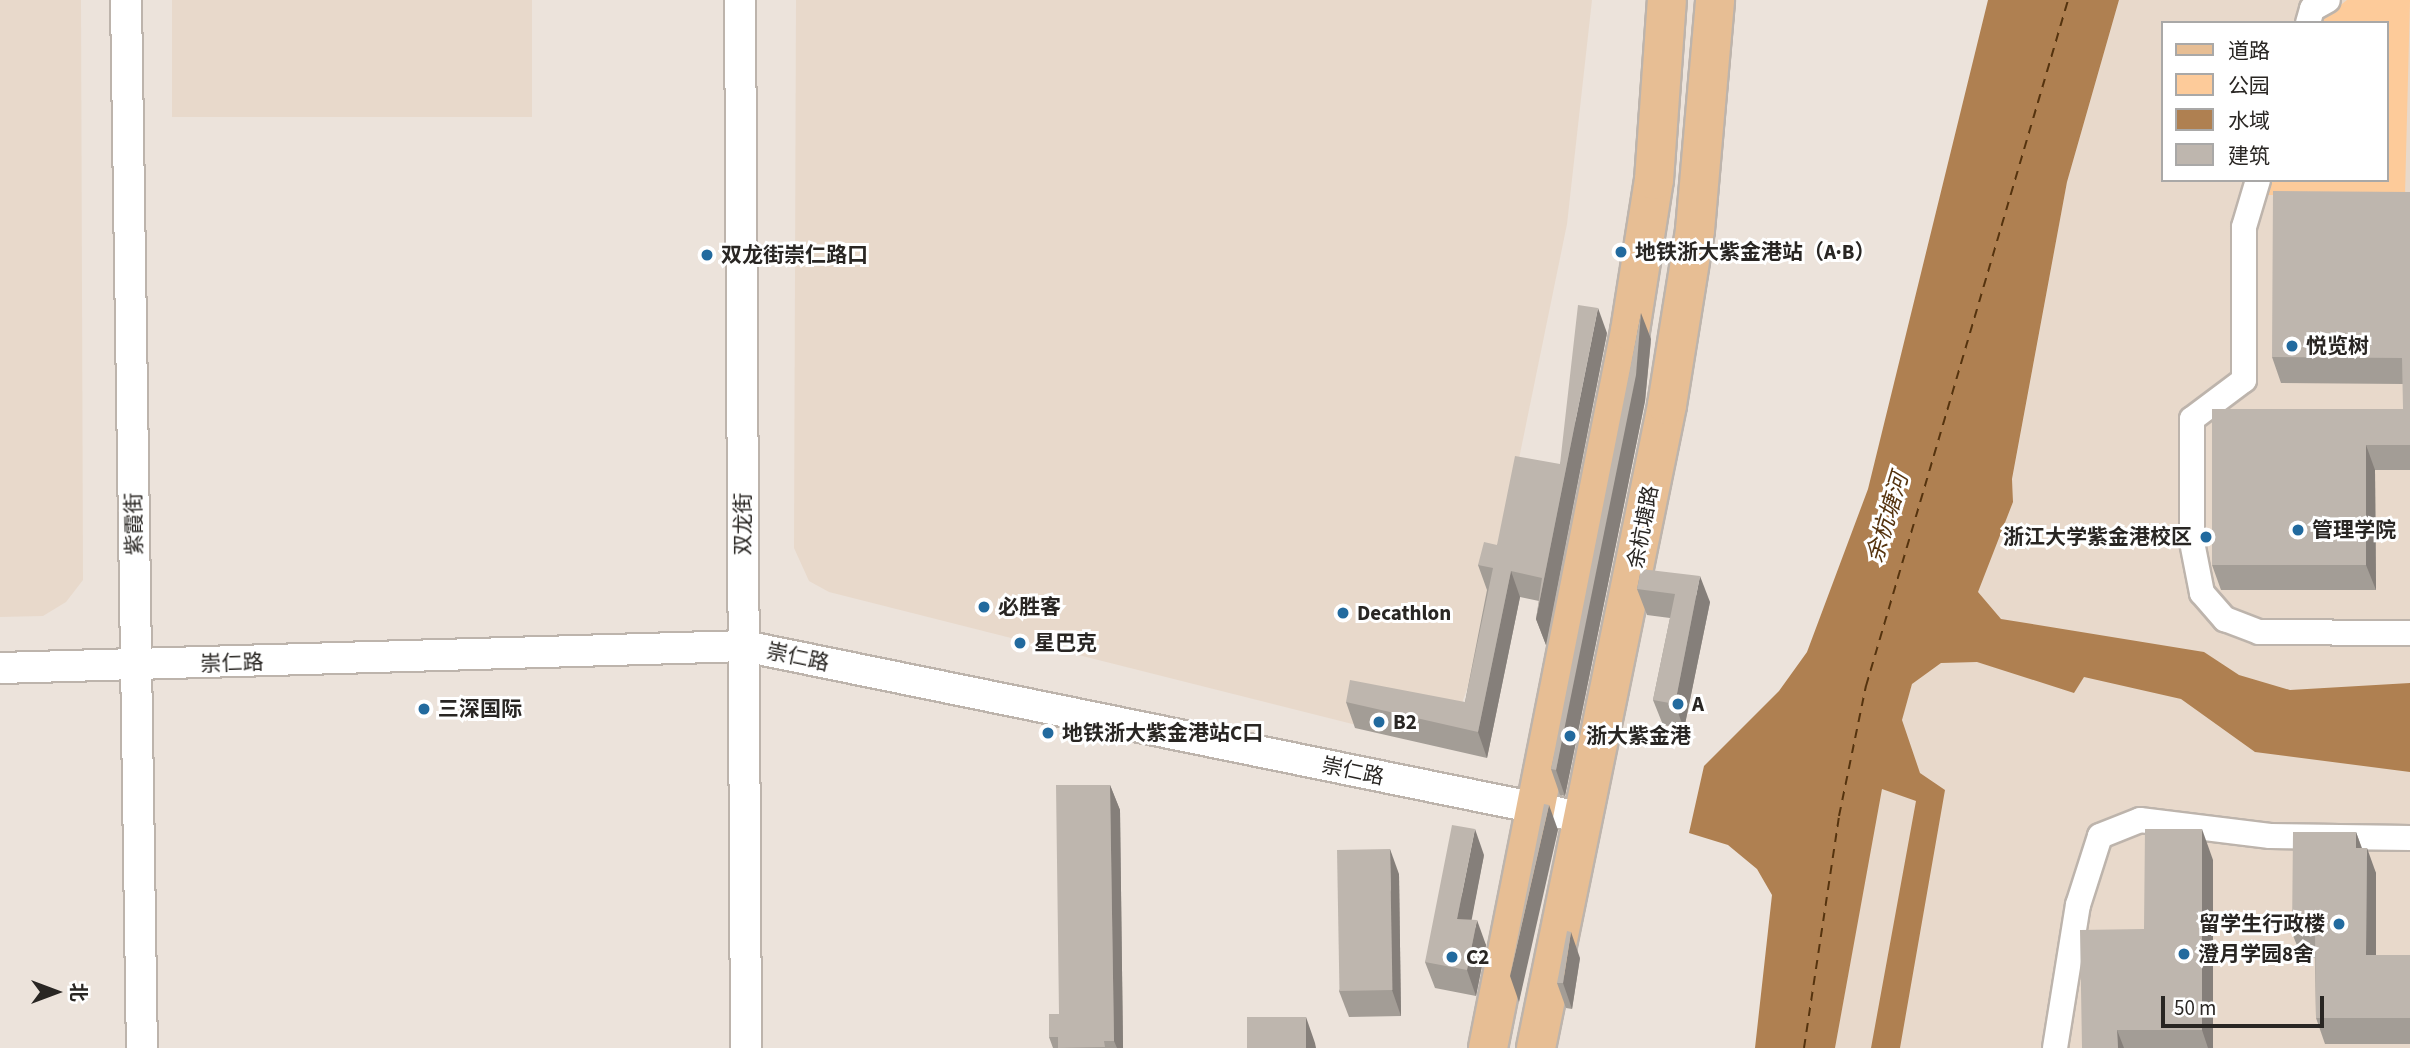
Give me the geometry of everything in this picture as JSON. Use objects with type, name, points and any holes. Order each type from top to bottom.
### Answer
[{"type":"main road","points":[[1488,1048],[1630,331],[1654,180],[1667,0]]},
{"type":"main road","name":"余杭塘路","points":[[1536,1048],[1580,817],[1606,720],[1667,405],[1695,230],[1715,0]]},
{"type":"street","name":"紫霞街","points":[[126,0],[142,1048]]},
{"type":"street","name":"双龙街","points":[[740,0],[746,1048]]},
{"type":"street","points":[[2309,21],[2312,9],[2328,0]]},
{"type":"street","points":[[2257,182],[2244,228],[2244,380],[2192,419],[2192,542],[2202,593],[2225,619],[2259,632],[2410,633]]},
{"type":"street","name":"崇仁路","points":[[0,668],[136,667],[744,646],[1580,817]]},
{"type":"street","points":[[2055,1048],[2078,905],[2099,836],[2140,820],[2270,836],[2410,838]]},
{"type":"shaded area","points":[[0,0],[81,0],[83,580],[66,602],[43,616],[0,617]]},
{"type":"shaded area","points":[[172,0],[532,0],[532,117],[172,117]]},
{"type":"shaded area","points":[[796,0],[1592,0],[1567,224],[1478,659],[1454,725],[1412,739],[829,592],[809,581],[794,548]]},
{"type":"shaded area","name":"浙江大学紫金港校区","points":[[2119,0],[2410,0],[2410,1048],[1835,1048],[1881,788],[1912,684],[2013,502],[2012,480],[2067,182]]},
{"type":"green space","points":[[2347,0],[2410,0],[2405,195],[2266,195],[2269,182],[2389,182],[2389,21],[2321,21]]},
{"type":"water","name":"余杭塘河","points":[[1988,0],[2119,0],[2067,182],[2012,479],[2013,502],[1978,592],[2001,619],[2204,652],[2239,675],[2290,690],[2410,683],[2410,772],[2255,752],[2181,699],[2084,677],[2074,693],[1977,662],[1941,663],[1912,684],[1902,720],[1920,773],[1945,790],[1900,1048],[1871,1048],[1916,801],[1882,789],[1835,1048],[1755,1048],[1772,895],[1757,869],[1728,845],[1689,833],[1704,766],[1779,691],[1807,652],[1868,489]]},
{"type":"building","points":[[2273,191],[2410,192],[2410,445],[2366,445],[2366,565],[2212,565],[2212,409],[2403,409],[2402,358],[2272,357]]},
{"type":"building","points":[[1578,305],[1598,308],[1536,619],[1542,578],[1511,571],[1478,732],[1346,702],[1350,680],[1465,702],[1493,568],[1478,565],[1484,542],[1497,545],[1515,456],[1560,464]]},
{"type":"building","points":[[1641,313],[1636,375],[1556,770],[1551,769]]},
{"type":"building","points":[[1641,569],[1700,576],[1675,704],[1653,700],[1675,594],[1637,589]]},
{"type":"building","points":[[1056,785],[1110,785],[1114,1041],[1104,1041],[1105,1047],[1058,1048],[1058,1037],[1049,1037],[1049,1014],[1059,1014]]},
{"type":"building","points":[[1544,804],[1549,805],[1510,976]]},
{"type":"building","points":[[1452,825],[1475,829],[1457,919],[1477,920],[1467,970],[1425,962]]},
{"type":"building","points":[[2145,829],[2202,829],[2202,1030],[2117,1030],[2118,1048],[2082,1048],[2080,930],[2144,929]]},
{"type":"building","points":[[2293,832],[2356,832],[2356,848],[2367,848],[2366,955],[2410,955],[2410,1018],[2316,1018],[2315,933],[2292,933]]},
{"type":"building","points":[[1390,849],[1392,990],[1339,991],[1337,850]]},
{"type":"building","points":[[1567,931],[1571,932],[1563,983],[1557,983]]},
{"type":"building","points":[[1247,1017],[1306,1017],[1306,1048],[1247,1048]]},
{"type":"ferry route","points":[[1804,1048],[1839,816],[1866,686],[2068,0]]},
{"type":"place","name":"地铁浙大紫金港站（A·B）","points":[[1621,252]]},
{"type":"place","name":"双龙街崇仁路口","points":[[707,255]]},
{"type":"place","name":"悦览树","points":[[2292,346]]},
{"type":"place","name":"管理学院","points":[[2298,530]]},
{"type":"place","name":"浙江大学紫金港校区","points":[[2206,537]]},
{"type":"place","name":"必胜客","points":[[984,607]]},
{"type":"place","name":"Decathlon","points":[[1343,613]]},
{"type":"place","name":"星巴克","points":[[1020,643]]},
{"type":"place","name":"A","points":[[1678,704]]},
{"type":"place","name":"三深国际","points":[[424,709]]},
{"type":"place","name":"B2","points":[[1379,722]]},
{"type":"place","name":"地铁浙大紫金港站C口","points":[[1048,733]]},
{"type":"place","name":"浙大紫金港","points":[[1570,736]]},
{"type":"place","name":"留学生行政楼","points":[[2339,924]]},
{"type":"place","name":"澄月学园8舍","points":[[2184,954]]},
{"type":"place","name":"C2","points":[[1452,957]]}]
